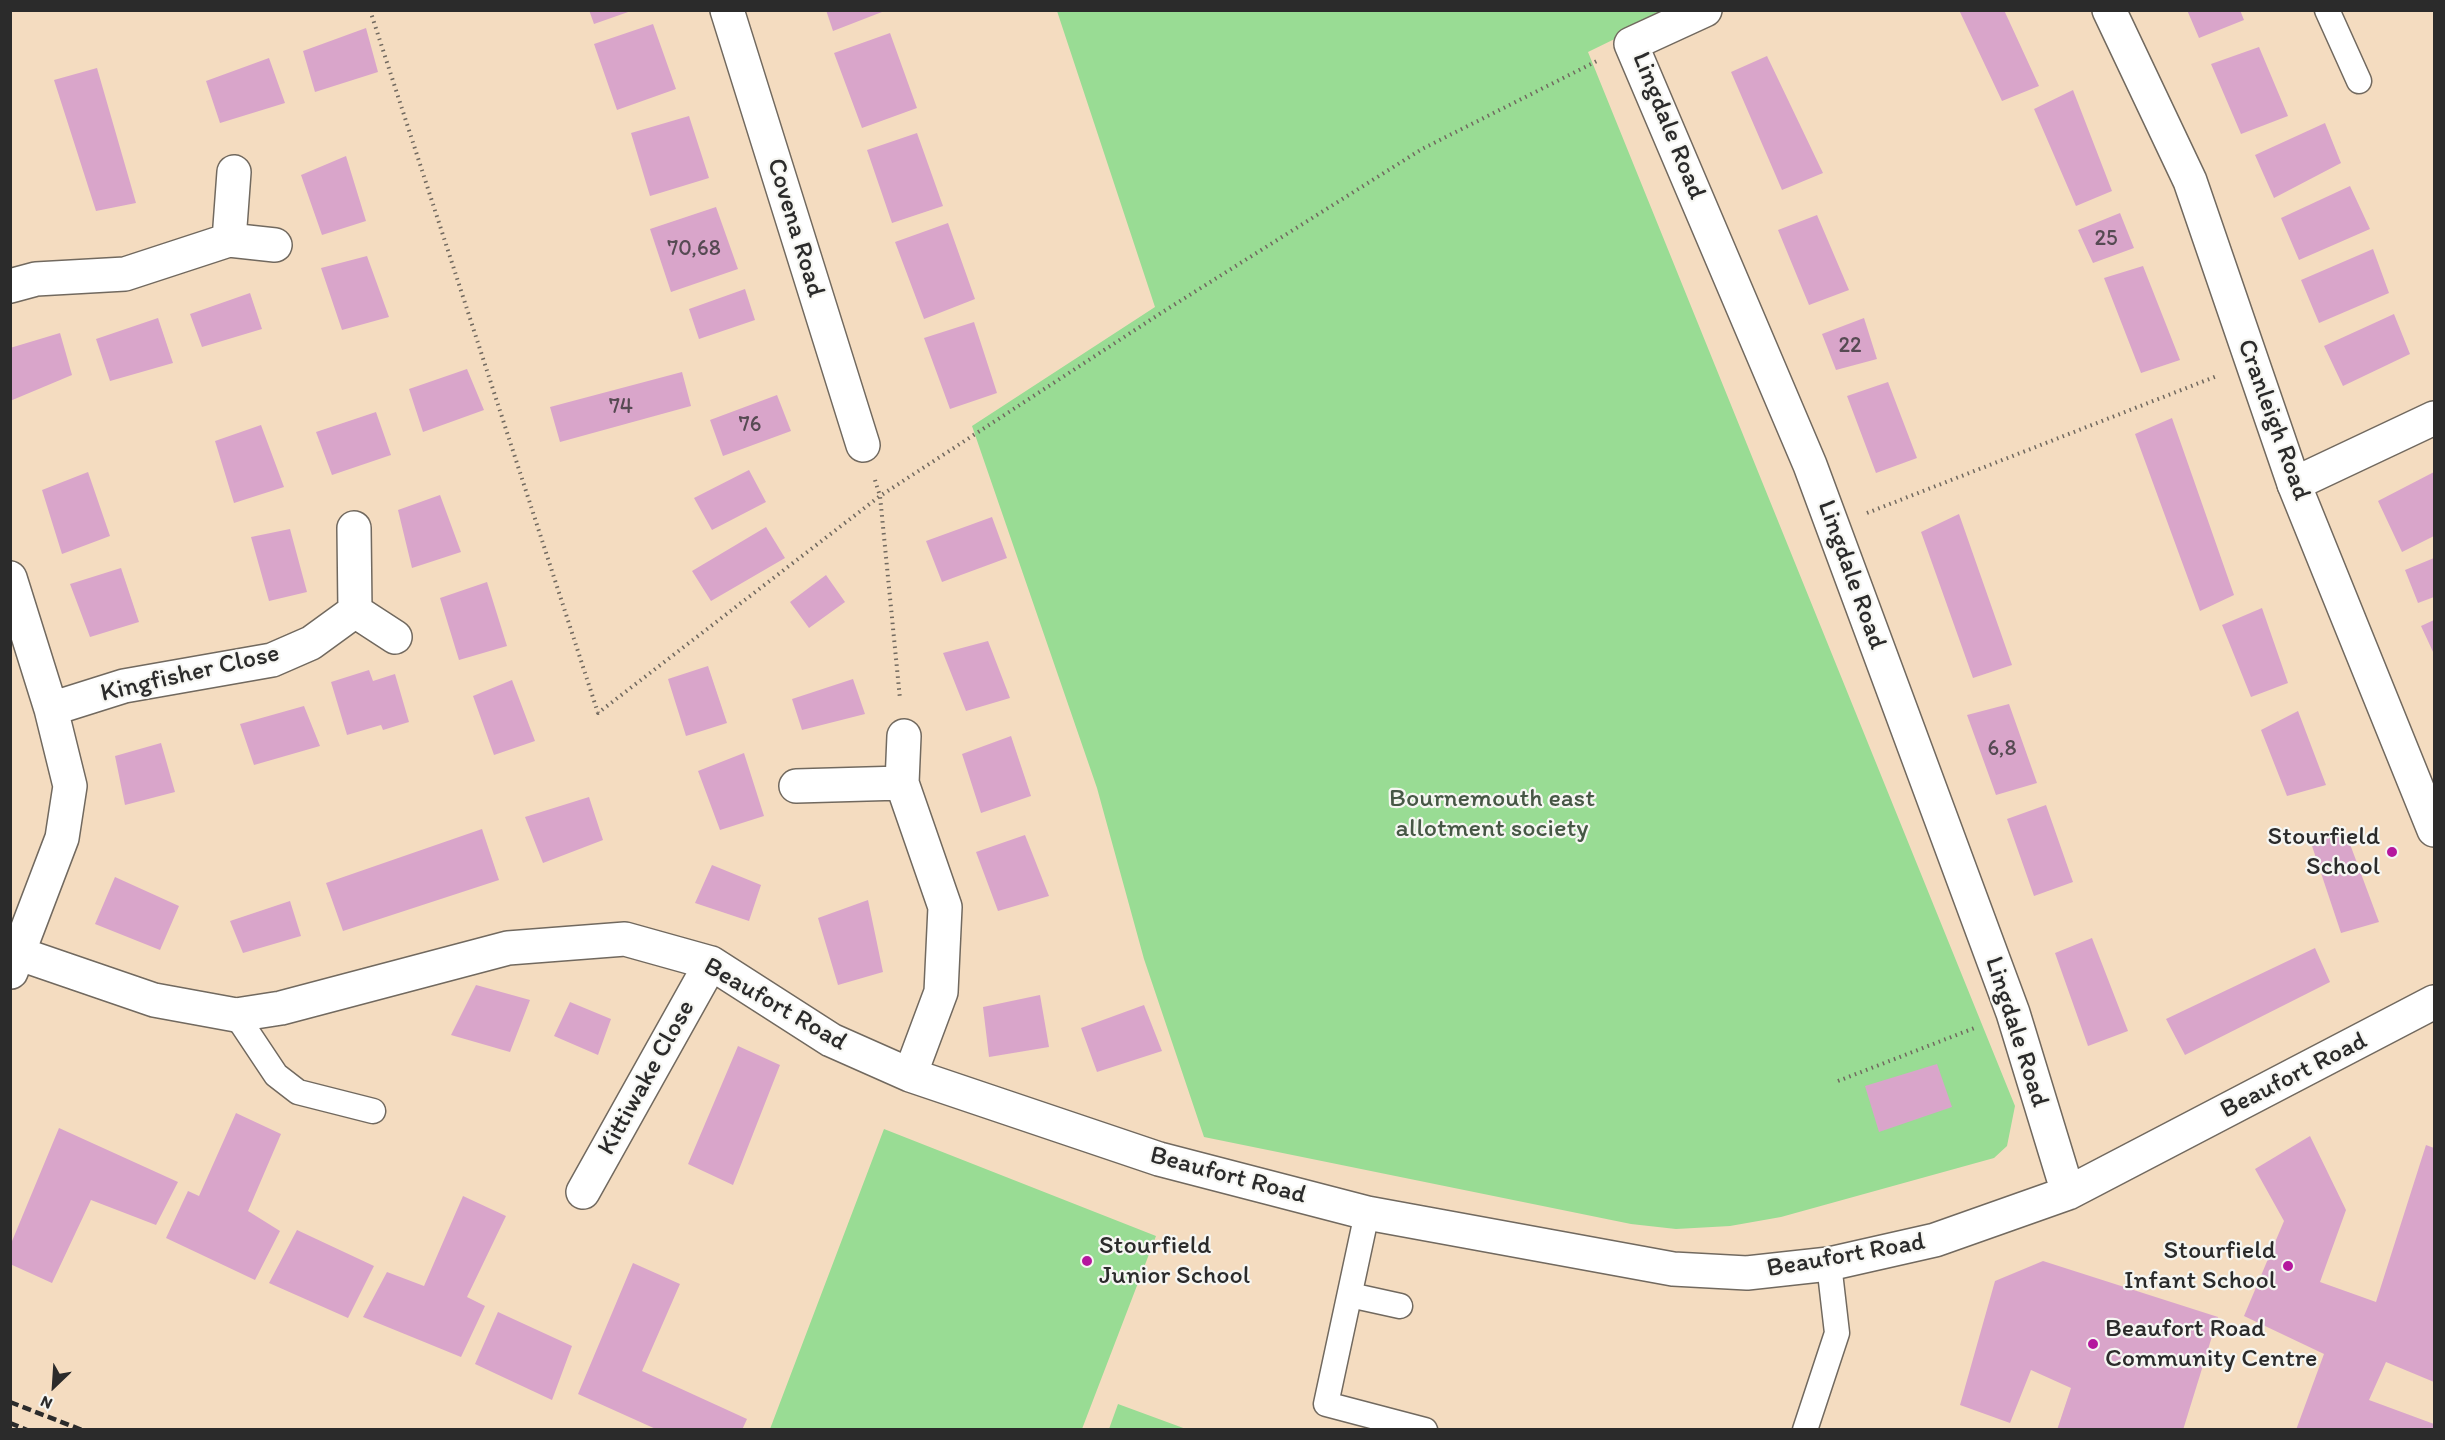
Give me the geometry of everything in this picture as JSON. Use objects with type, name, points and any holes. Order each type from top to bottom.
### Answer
[{"type":"street","name":"Covena Road","points":[[727,10],[863,445]]},
{"type":"street","name":"Lingdale Road","points":[[1705,10],[1631,44],[1806,454],[2013,1013],[2068,1193]]},
{"type":"street","name":"Cranleigh Road","points":[[2109,10],[2190,180],[2294,484],[2434,830]]},
{"type":"street","points":[[228,240],[234,172]]},
{"type":"street","points":[[10,286],[36,279],[125,274],[228,240],[275,245]]},
{"type":"street","points":[[2294,484],[2434,418]]},
{"type":"street","points":[[354,528],[354,611],[395,637]]},
{"type":"street","name":"Beaufort Road","points":[[10,578],[51,709],[70,786],[62,838],[15,964],[154,1000],[236,1015],[282,1008],[508,948],[625,939],[711,963],[831,1040],[910,1075],[1159,1159],[1367,1213],[1673,1269],[1747,1273],[1829,1264],[1935,1240],[2068,1193],[2434,1002]]},
{"type":"street","name":"Kingfisher Close","points":[[51,709],[124,686],[272,660],[311,644],[354,611]]},
{"type":"street","points":[[904,736],[902,783],[945,907],[941,992],[910,1075]]},
{"type":"street","points":[[796,786],[902,783]]},
{"type":"street","name":"Kittiwake Close","points":[[583,1192],[711,963]]},
{"type":"lane","points":[[2327,10],[2359,81]]},
{"type":"lane","points":[[236,1015],[276,1075],[298,1092],[373,1111]]},
{"type":"lane","points":[[1367,1213],[1326,1404],[1425,1430]]},
{"type":"lane","points":[[1806,1430],[1837,1333],[1829,1264]]},
{"type":"lane","points":[[1350,1295],[1400,1306]]},
{"type":"path","points":[[370,10],[598,713],[880,496],[1161,314],[1422,149],[1631,44]]},
{"type":"path","points":[[1833,526],[2252,362]]},
{"type":"path","points":[[863,445],[880,496],[904,736]]},
{"type":"path","points":[[1838,1081],[2013,1013]]},
{"type":"green space","name":"Bournemouth east allotment society","points":[[1057,11],[1672,11],[1588,52],[2015,1106],[2007,1146],[1994,1158],[1781,1217],[1730,1226],[1676,1229],[1631,1224],[1204,1137],[1144,959],[1097,788],[972,426],[1155,307]]},
{"type":"green space","points":[[884,1129],[1156,1236],[1082,1429],[770,1429]]},
{"type":"green space","points":[[1118,1404],[1186,1429],[1109,1429]]},
{"type":"building","points":[[589,10],[631,10],[631,11],[594,24]]},
{"type":"building","points":[[826,10],[881,10],[882,12],[833,31]]},
{"type":"building","points":[[1959,10],[2004,10],[2039,86],[2002,101]]},
{"type":"building","points":[[2187,10],[2240,10],[2244,20],[2199,38]]},
{"type":"building","points":[[653,24],[676,89],[617,110],[594,44]]},
{"type":"building","points":[[366,28],[378,72],[315,92],[303,51]]},
{"type":"building","points":[[890,33],[917,108],[862,128],[834,53]]},
{"type":"building","points":[[2259,47],[2288,116],[2241,134],[2211,64]]},
{"type":"building","points":[[1767,56],[1823,173],[1782,190],[1731,72]]},
{"type":"building","points":[[269,58],[285,103],[220,123],[206,81]]},
{"type":"building","points":[[97,68],[136,203],[96,211],[54,80]]},
{"type":"building","points":[[2073,90],[2112,191],[2076,206],[2034,109]]},
{"type":"building","points":[[689,116],[709,178],[650,196],[631,133]]},
{"type":"building","points":[[2325,123],[2341,163],[2274,198],[2255,155]]},
{"type":"building","points":[[917,133],[943,206],[892,223],[867,150]]},
{"type":"building","points":[[346,156],[366,221],[322,235],[301,175]]},
{"type":"building","points":[[2350,186],[2370,229],[2299,260],[2281,218]]},
{"type":"building","points":[[716,207],[738,269],[671,292],[650,229]]},
{"type":"building","points":[[2120,213],[2134,248],[2093,263],[2078,230]]},
{"type":"building","points":[[1817,215],[1849,290],[1809,305],[1778,230]]},
{"type":"building","points":[[948,223],[975,299],[924,319],[895,242]]},
{"type":"building","points":[[2373,249],[2389,293],[2319,323],[2301,280]]},
{"type":"building","points":[[367,256],[389,317],[342,330],[321,268]]},
{"type":"building","points":[[2143,266],[2180,360],[2141,373],[2104,278]]},
{"type":"building","points":[[745,289],[755,320],[699,339],[689,309]]},
{"type":"building","points":[[250,293],[262,329],[202,347],[190,314]]},
{"type":"building","points":[[2394,314],[2410,354],[2343,386],[2324,346]]},
{"type":"building","points":[[158,318],[173,363],[110,381],[96,339]]},
{"type":"building","points":[[1864,318],[1877,359],[1836,370],[1822,334]]},
{"type":"building","points":[[974,322],[997,393],[950,409],[924,338]]},
{"type":"building","points":[[60,333],[72,375],[10,401],[10,348]]},
{"type":"building","points":[[467,369],[484,410],[423,432],[409,389]]},
{"type":"building","points":[[682,372],[691,406],[560,442],[550,407]]},
{"type":"building","points":[[1888,382],[1917,458],[1876,473],[1847,396]]},
{"type":"building","points":[[777,395],[791,431],[723,456],[710,420]]},
{"type":"building","points":[[376,412],[391,455],[332,475],[316,432]]},
{"type":"building","points":[[2172,418],[2234,595],[2200,611],[2135,434]]},
{"type":"building","points":[[261,425],[284,487],[234,503],[215,441]]},
{"type":"building","points":[[749,470],[766,502],[712,530],[694,498]]},
{"type":"building","points":[[88,472],[110,536],[62,554],[42,490]]},
{"type":"building","points":[[2434,472],[2434,536],[2402,552],[2378,501]]},
{"type":"building","points":[[440,495],[461,552],[412,568],[398,510]]},
{"type":"building","points":[[1959,514],[2012,665],[1973,678],[1921,532]]},
{"type":"building","points":[[992,517],[1007,558],[942,582],[926,541]]},
{"type":"building","points":[[766,527],[785,558],[711,601],[692,571]]},
{"type":"building","points":[[290,529],[307,592],[269,601],[251,537]]},
{"type":"building","points":[[2434,558],[2434,597],[2418,603],[2405,570]]},
{"type":"building","points":[[121,568],[139,622],[90,637],[70,584]]},
{"type":"building","points":[[826,575],[845,602],[809,628],[790,602]]},
{"type":"building","points":[[487,582],[507,646],[459,660],[440,598]]},
{"type":"building","points":[[2262,608],[2288,683],[2251,697],[2222,625]]},
{"type":"building","points":[[2434,620],[2434,654],[2421,626]]},
{"type":"building","points":[[988,641],[1010,698],[966,711],[943,653]]},
{"type":"building","points":[[708,666],[727,723],[686,736],[668,679]]},
{"type":"building","points":[[369,670],[373,681],[395,674],[409,722],[383,730],[381,725],[347,735],[331,682]]},
{"type":"building","points":[[853,679],[865,714],[802,730],[792,699]]},
{"type":"building","points":[[512,680],[535,741],[494,755],[473,696]]},
{"type":"building","points":[[2009,704],[2037,783],[1996,795],[1967,715]]},
{"type":"building","points":[[304,706],[320,746],[254,765],[240,724]]},
{"type":"building","points":[[2298,711],[2326,785],[2287,796],[2261,730]]},
{"type":"building","points":[[1011,736],[1031,796],[981,813],[962,754]]},
{"type":"building","points":[[161,743],[175,792],[125,805],[115,756]]},
{"type":"building","points":[[744,753],[764,816],[720,830],[698,771]]},
{"type":"building","points":[[589,797],[603,840],[543,863],[525,817]]},
{"type":"building","points":[[2046,805],[2073,882],[2034,896],[2007,819]]},
{"type":"building","points":[[2344,828],[2379,922],[2341,933],[2310,840]]},
{"type":"building","points":[[482,829],[499,880],[343,931],[326,883]]},
{"type":"building","points":[[1025,835],[1049,896],[998,911],[976,852]]},
{"type":"building","points":[[712,865],[761,885],[749,921],[695,903]]},
{"type":"building","points":[[115,877],[179,906],[160,950],[95,924]]},
{"type":"building","points":[[868,900],[883,972],[838,985],[818,918]]},
{"type":"building","points":[[290,901],[301,936],[243,953],[230,921]]},
{"type":"building","points":[[2092,938],[2128,1031],[2088,1046],[2055,953]]},
{"type":"building","points":[[2315,948],[2330,982],[2185,1055],[2166,1019]]},
{"type":"building","points":[[476,985],[530,1000],[510,1052],[451,1035]]},
{"type":"building","points":[[1040,995],[1049,1047],[989,1057],[983,1007]]},
{"type":"building","points":[[570,1002],[611,1019],[598,1055],[554,1036]]},
{"type":"building","points":[[1144,1005],[1162,1051],[1097,1072],[1081,1028]]},
{"type":"building","points":[[738,1046],[780,1065],[733,1185],[688,1164]]},
{"type":"building","points":[[1937,1064],[1952,1107],[1879,1132],[1865,1086]]},
{"type":"building","points":[[236,1113],[281,1134],[248,1211],[280,1231],[255,1280],[166,1238],[188,1191],[199,1196]]},
{"type":"building","points":[[59,1128],[178,1182],[156,1225],[91,1200],[52,1283],[10,1264],[10,1246]]},
{"type":"building","points":[[2310,1136],[2346,1210],[2320,1282],[2376,1302],[2426,1145],[2434,1148],[2434,1382],[2386,1362],[2369,1400],[2434,1424],[2434,1430],[2296,1430],[2324,1354],[2244,1316],[2284,1221],[2255,1169]]},
{"type":"building","points":[[463,1196],[506,1216],[467,1297],[485,1306],[461,1357],[363,1317],[387,1272],[424,1286]]},
{"type":"building","points":[[297,1230],[374,1266],[348,1318],[269,1283]]},
{"type":"building","name":"Beaufort Road Community Centre","points":[[2043,1261],[2218,1317],[2183,1430],[2057,1430],[2071,1388],[2031,1370],[2010,1423],[1960,1405],[1995,1281]]},
{"type":"building","points":[[633,1263],[680,1284],[642,1371],[747,1419],[742,1430],[658,1430],[578,1394]]},
{"type":"building","points":[[498,1312],[572,1346],[552,1400],[475,1364]]},
{"type":"railway","points":[[10,1402],[82,1430]]},
{"type":"railway","points":[[10,1423],[27,1430]]},
{"type":"place","name":"Stourfield School","points":[[2392,852]]},
{"type":"place","name":"Stourfield Junior School","points":[[1087,1261]]},
{"type":"place","name":"Stourfield Infant School","points":[[2288,1266]]},
{"type":"place","name":"Beaufort Road Community Centre","points":[[2093,1344]]}]
